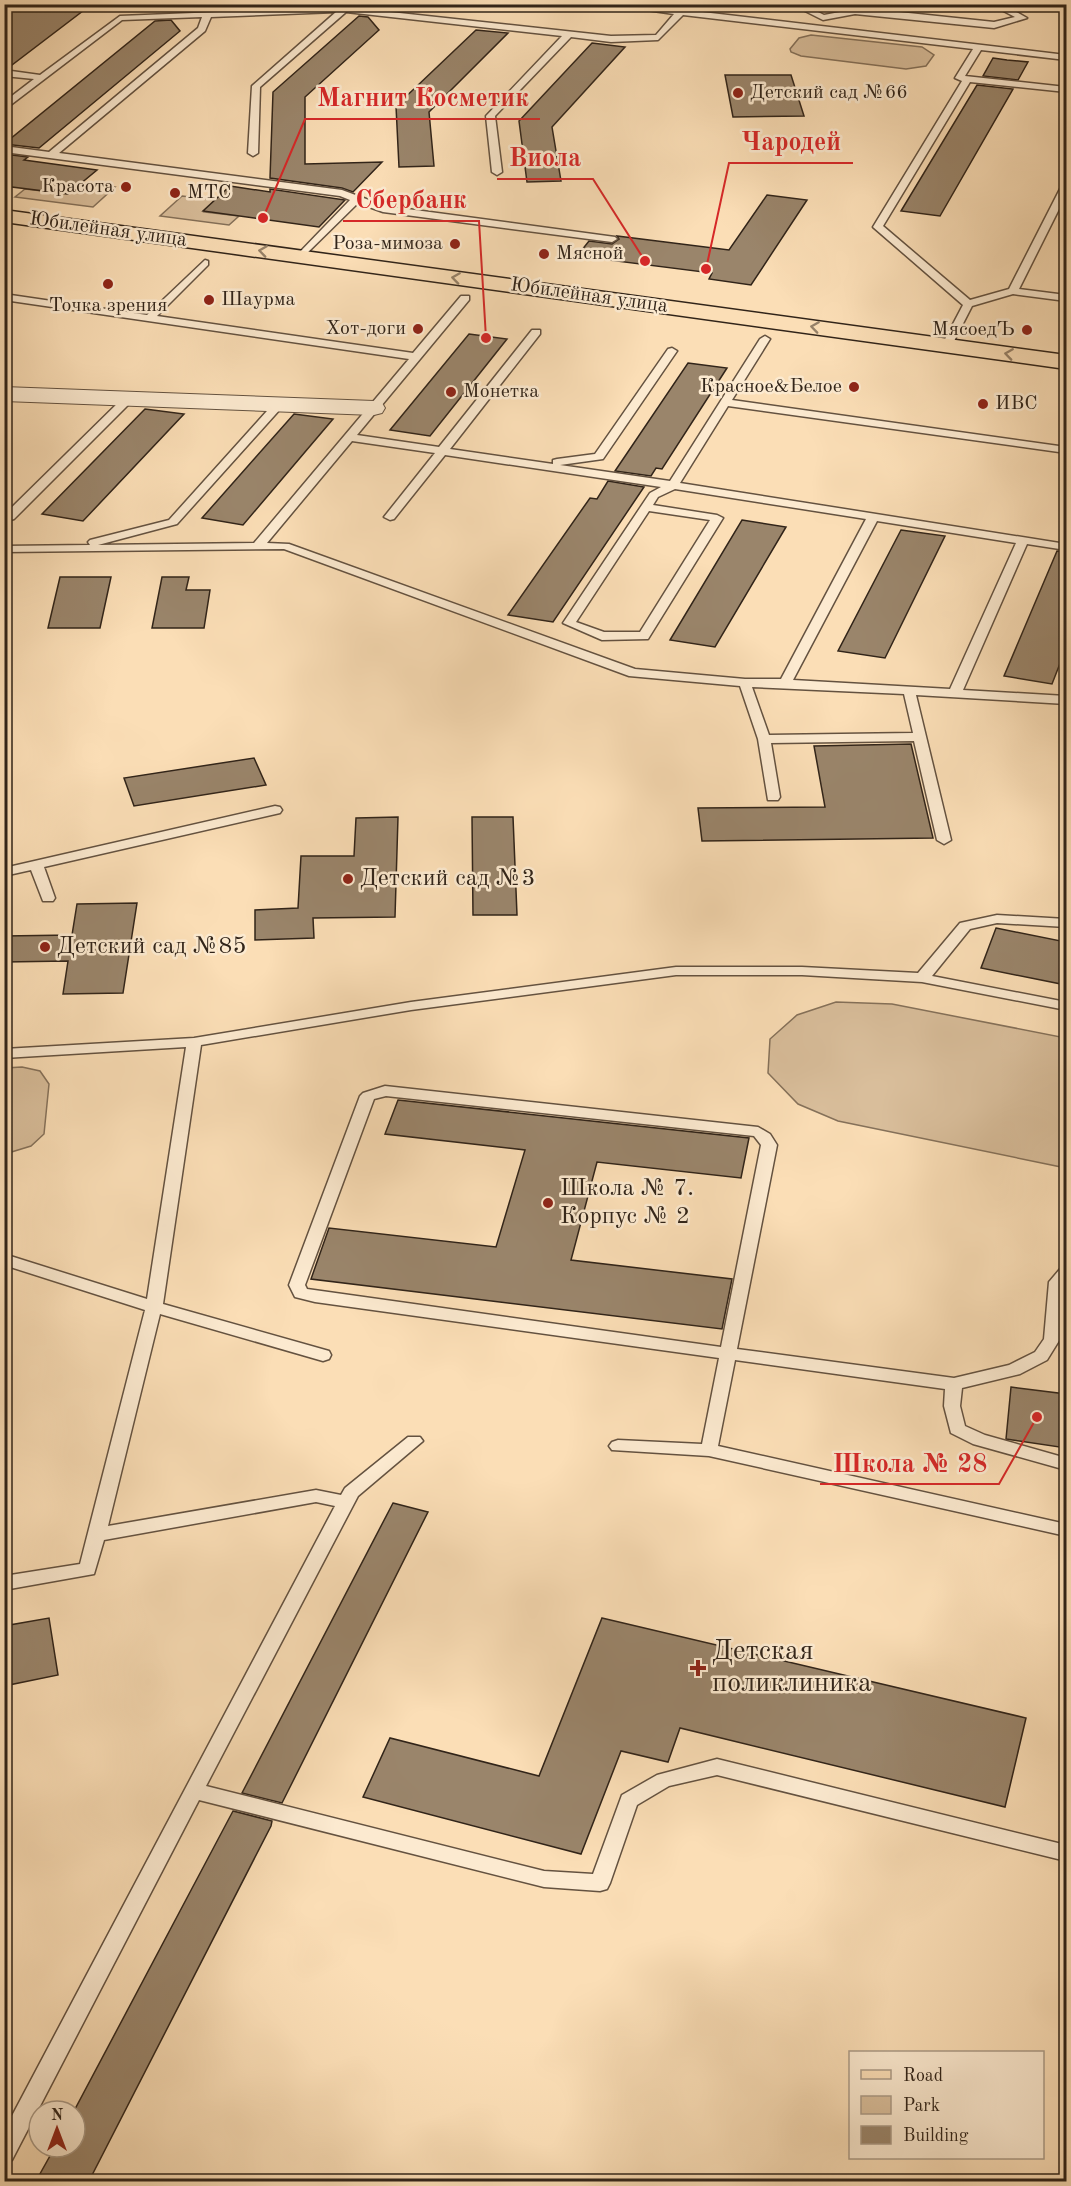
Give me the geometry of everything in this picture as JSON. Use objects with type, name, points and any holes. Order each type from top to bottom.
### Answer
[{"type":"main road","name":"Юбилейная улица","points":[[4,216],[1066,362]]},
{"type":"main road","name":"Юбилейная улица","points":[[4,236],[1066,381]]},
{"type":"street","points":[[4,394],[374,408]]},
{"type":"lane","points":[[608,4],[1066,57]]},
{"type":"lane","points":[[795,4],[823,18],[884,4]]},
{"type":"lane","points":[[853,11],[994,24],[1023,18],[994,4]]},
{"type":"lane","points":[[4,107],[120,18],[344,9],[611,39],[658,37],[680,13]]},
{"type":"lane","points":[[253,153],[256,86],[344,9]]},
{"type":"lane","points":[[51,155],[202,29],[208,13]]},
{"type":"lane","points":[[497,172],[490,116],[569,34]]},
{"type":"lane","points":[[978,47],[959,78],[1066,90]]},
{"type":"lane","points":[[4,73],[43,78]]},
{"type":"lane","points":[[967,79],[878,226],[968,304]]},
{"type":"lane","points":[[4,149],[342,193],[383,209],[612,238]]},
{"type":"lane","points":[[1013,291],[1066,187]]},
{"type":"lane","points":[[301,256],[357,199]]},
{"type":"lane","points":[[149,318],[205,263]]},
{"type":"lane","points":[[947,345],[968,304],[1013,291],[1066,298]]},
{"type":"lane","points":[[4,297],[416,357]]},
{"type":"lane","points":[[258,546],[465,298]]},
{"type":"lane","points":[[390,517],[536,332]]},
{"type":"lane","points":[[646,507],[717,518],[644,636],[602,636],[568,623],[654,495],[673,485],[765,339]]},
{"type":"lane","points":[[536,465],[599,457],[672,351]]},
{"type":"lane","points":[[4,519],[10,518],[128,399]]},
{"type":"lane","points":[[726,402],[1066,450]]},
{"type":"lane","points":[[69,548],[173,522],[279,404]]},
{"type":"lane","points":[[349,437],[1066,547]]},
{"type":"lane","points":[[785,682],[873,518]]},
{"type":"lane","points":[[955,693],[1023,541]]},
{"type":"lane","points":[[4,549],[285,546],[633,673],[746,683],[785,682],[1066,700]]},
{"type":"lane","points":[[589,657],[602,636]]},
{"type":"lane","points":[[746,683],[764,739],[773,797]]},
{"type":"lane","points":[[909,690],[944,840]]},
{"type":"lane","points":[[764,739],[920,737]]},
{"type":"lane","points":[[4,872],[275,810]]},
{"type":"lane","points":[[36,864],[48,898]]},
{"type":"lane","points":[[922,978],[965,926],[997,919],[1066,923]]},
{"type":"lane","points":[[4,1054],[194,1042],[411,1006],[676,971],[802,972],[922,978],[1066,1006]]},
{"type":"lane","points":[[4,1583],[88,1569],[154,1306],[194,1042]]},
{"type":"lane","points":[[709,1450],[729,1351],[769,1145],[765,1137],[758,1132],[385,1091],[368,1096],[297,1285],[301,1293],[315,1297],[729,1351],[954,1384],[1014,1370],[1041,1356],[1052,1339],[1058,1282],[1066,1273]]},
{"type":"lane","points":[[4,1258],[154,1306],[322,1355]]},
{"type":"lane","points":[[954,1384],[952,1406],[957,1429],[979,1440],[1066,1464]]},
{"type":"lane","points":[[4,2153],[351,1492],[414,1442]]},
{"type":"lane","points":[[618,1446],[709,1450],[1066,1530]]},
{"type":"lane","points":[[96,1535],[315,1496],[346,1502]]},
{"type":"lane","points":[[194,1791],[544,1879],[600,1883],[629,1800],[664,1780],[717,1767],[1066,1853]]},
{"type":"green space","points":[[811,35],[922,47],[934,55],[926,66],[906,69],[801,56],[791,52],[790,49],[799,38]]},
{"type":"green space","points":[[82,183],[115,187],[93,207],[15,197],[25,189],[68,194]]},
{"type":"green space","points":[[182,196],[215,200],[204,212],[239,216],[229,225],[160,216]]},
{"type":"green space","points":[[836,1002],[892,1004],[1066,1038],[1066,1168],[838,1121],[798,1104],[768,1073],[770,1039],[797,1015]]},
{"type":"green space","points":[[22,1067],[40,1071],[49,1084],[44,1134],[31,1146],[5,1154],[5,1068]]},
{"type":"building","points":[[4,4],[92,4],[8,68],[4,68]]},
{"type":"building","points":[[359,16],[368,17],[379,30],[305,97],[305,164],[382,162],[353,192],[342,188],[270,178],[273,92]]},
{"type":"building","points":[[171,20],[180,31],[39,148],[4,144],[155,21]]},
{"type":"building","points":[[476,30],[508,33],[429,112],[434,166],[399,167],[396,106]]},
{"type":"building","points":[[592,43],[625,47],[552,127],[561,181],[527,182],[519,121]]},
{"type":"building","points":[[993,58],[1028,62],[1018,80],[983,76]]},
{"type":"building","points":[[725,75],[791,75],[804,116],[733,117]]},
{"type":"building","points":[[977,85],[1013,89],[940,216],[901,211]]},
{"type":"building","points":[[4,154],[28,157],[24,160],[97,170],[68,194],[4,186]]},
{"type":"building","points":[[230,186],[270,192],[270,189],[345,200],[319,227],[203,211]]},
{"type":"building","points":[[767,195],[807,200],[751,285],[709,279],[712,273],[577,256],[589,241],[612,244],[619,239],[617,236],[729,250]]},
{"type":"building","points":[[469,334],[507,339],[430,436],[390,430]]},
{"type":"building","points":[[688,363],[727,368],[662,469],[656,468],[651,476],[615,471]]},
{"type":"building","points":[[145,409],[184,414],[83,521],[42,514]]},
{"type":"building","points":[[294,414],[333,419],[243,525],[202,518]]},
{"type":"building","points":[[608,481],[644,487],[553,622],[508,615],[590,498],[597,499]]},
{"type":"building","points":[[742,520],[786,527],[715,647],[670,640]]},
{"type":"building","points":[[901,530],[945,536],[885,658],[838,651]]},
{"type":"building","points":[[1057,551],[1066,552],[1066,648],[1052,684],[1004,676]]},
{"type":"building","points":[[60,577],[111,577],[100,628],[48,628]]},
{"type":"building","points":[[162,577],[189,577],[186,590],[210,590],[204,628],[152,628]]},
{"type":"building","points":[[911,744],[933,838],[702,841],[698,808],[825,807],[814,746]]},
{"type":"building","points":[[254,758],[266,785],[134,806],[124,778]]},
{"type":"building","points":[[398,817],[395,917],[313,918],[314,938],[255,940],[255,910],[298,908],[301,856],[354,856],[356,818]]},
{"type":"building","points":[[472,817],[513,817],[517,915],[473,915]]},
{"type":"building","name":"Детский сад №85","points":[[137,903],[123,993],[63,994],[68,961],[4,962],[4,936],[72,935],[77,904]]},
{"type":"building","points":[[996,928],[1066,942],[1066,985],[981,968]]},
{"type":"building","name":"Школа № 7. Корпус № 2","points":[[398,1100],[749,1138],[741,1178],[597,1162],[571,1260],[732,1279],[722,1329],[311,1279],[329,1228],[496,1247],[525,1150],[385,1134]]},
{"type":"building","points":[[1011,1387],[1066,1394],[1066,1448],[1006,1439]]},
{"type":"building","points":[[393,1503],[428,1512],[282,1803],[242,1793]]},
{"type":"building","points":[[49,1618],[58,1675],[4,1686],[4,1626]]},
{"type":"building","name":"Детская поликлиника","points":[[602,1618],[1026,1718],[1005,1807],[680,1728],[668,1762],[621,1751],[581,1854],[363,1797],[390,1738],[539,1776]]},
{"type":"building","points":[[233,1811],[272,1821],[89,2181],[36,2181],[48,2159],[87,2159],[87,2099],[80,2099]]},
{"type":"place","name":"Детский сад №66","points":[[738,93]]},
{"type":"place","name":"Красота","points":[[126,187]]},
{"type":"place","name":"МТС","points":[[175,193]]},
{"type":"place","name":"Магнит Косметик","points":[[263,218]]},
{"type":"place","name":"Роза-мимоза","points":[[455,244]]},
{"type":"place","name":"Мясной","points":[[544,254]]},
{"type":"place","name":"Виола","points":[[645,261]]},
{"type":"place","name":"Чародей","points":[[706,269]]},
{"type":"place","name":"Точка зрения","points":[[108,284]]},
{"type":"place","name":"Шаурма","points":[[209,300]]},
{"type":"place","name":"Хот-доги","points":[[418,329]]},
{"type":"place","name":"МясоедЪ","points":[[1027,330]]},
{"type":"place","name":"Сбербанк","points":[[486,338]]},
{"type":"place","name":"Красное&Белое","points":[[854,387]]},
{"type":"place","name":"Монетка","points":[[451,392]]},
{"type":"place","name":"ИВС","points":[[983,404]]},
{"type":"place","name":"Детский сад №3","points":[[348,879]]},
{"type":"place","name":"Детский сад №85","points":[[45,947]]},
{"type":"place","name":"Школа № 7. Корпус № 2","points":[[548,1203]]},
{"type":"place","name":"Школа № 28","points":[[1037,1417]]},
{"type":"place","name":"Детская поликлиника","points":[[698,1668]]}]
